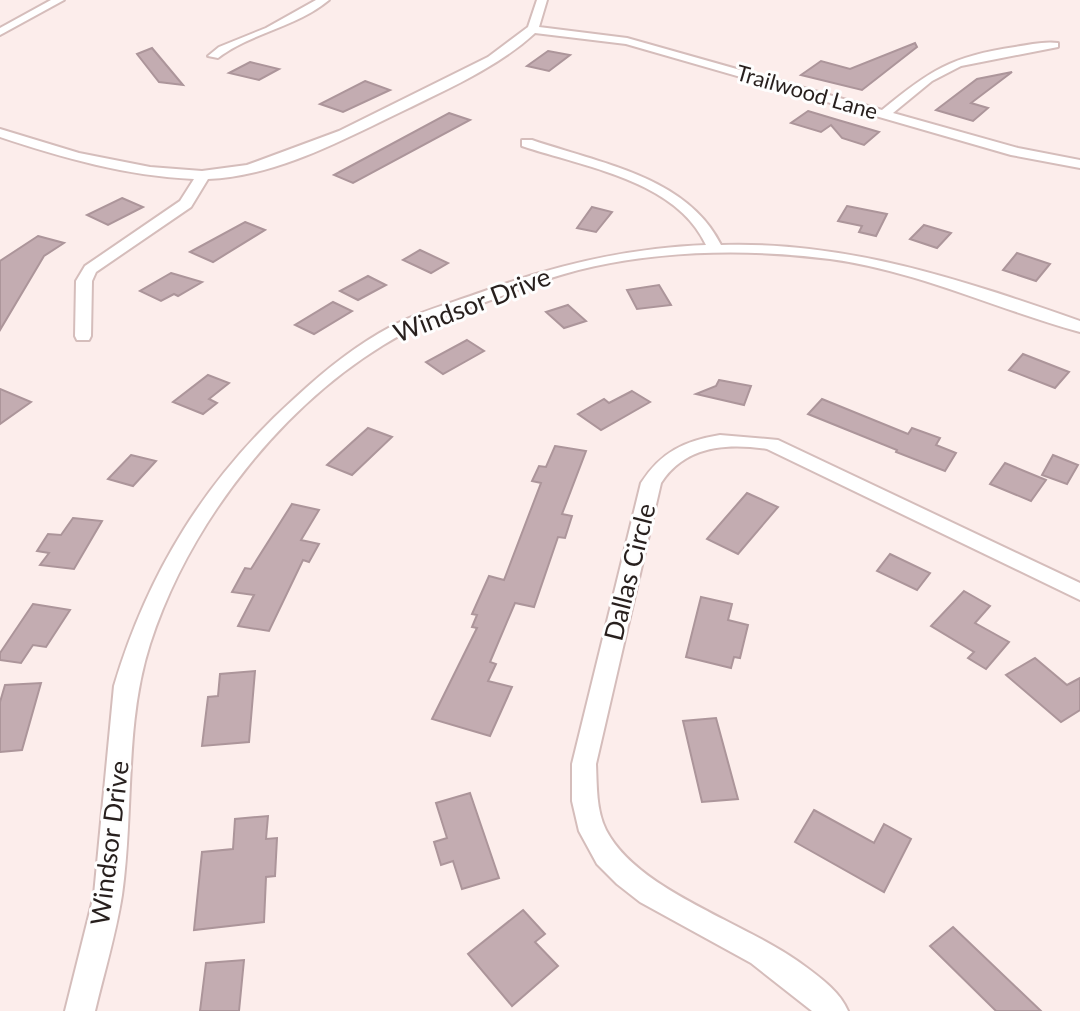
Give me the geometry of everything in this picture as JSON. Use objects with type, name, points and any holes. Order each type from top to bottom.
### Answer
[{"type":"street","points":[[0,32],[59,0]]},
{"type":"street","points":[[214,56],[324,0]]},
{"type":"street","points":[[0,133],[99,162],[203,175],[264,165],[322,144],[486,64],[532,29],[542,0]]},
{"type":"street","name":"Trailwood Lane","points":[[532,29],[627,41],[1016,152],[1080,164]]},
{"type":"street","points":[[884,114],[934,75],[951,67],[986,57],[1054,45]]},
{"type":"street","points":[[527,143],[670,197],[698,219],[716,251]]},
{"type":"street","points":[[83,336],[84,281],[90,269],[186,204],[195,194],[203,175]]},
{"type":"street","name":"Windsor Drive","points":[[80,1011],[108,895],[126,686],[134,657],[182,545],[222,487],[285,417],[353,359],[398,330],[566,269],[646,256],[716,251],[799,251],[875,262],[946,280],[1080,327]]},
{"type":"street","name":"Dallas Circle","points":[[833,1011],[797,977],[771,959],[640,887],[609,858],[587,819],[583,802],[584,764],[651,483],[657,472],[673,456],[711,441],[730,439],[771,444],[1080,592]]},
{"type":"building","points":[[915,43],[917,47],[862,90],[801,75],[821,61],[850,69]]},
{"type":"building","points":[[152,48],[183,85],[159,82],[137,54]]},
{"type":"building","points":[[548,51],[570,55],[549,71],[527,66]]},
{"type":"building","points":[[250,62],[279,69],[259,80],[229,73]]},
{"type":"building","points":[[1012,72],[971,103],[988,108],[973,121],[936,110],[977,79]]},
{"type":"building","points":[[365,81],[390,90],[343,112],[320,104]]},
{"type":"building","points":[[808,111],[879,132],[864,145],[842,138],[831,125],[821,132],[791,123]]},
{"type":"building","points":[[449,113],[470,120],[353,183],[334,175]]},
{"type":"building","points":[[122,198],[143,207],[108,225],[87,215]]},
{"type":"building","points":[[847,206],[887,214],[876,236],[859,232],[862,226],[838,221]]},
{"type":"building","points":[[592,207],[612,212],[596,232],[577,228]]},
{"type":"building","points":[[245,222],[265,230],[213,262],[190,252]]},
{"type":"building","points":[[924,225],[951,233],[937,248],[910,239]]},
{"type":"building","points":[[38,236],[64,243],[44,256],[0,330],[0,261]]},
{"type":"building","points":[[420,250],[448,263],[431,273],[403,260]]},
{"type":"building","points":[[1017,253],[1050,264],[1036,281],[1003,270]]},
{"type":"building","points":[[171,273],[202,282],[178,296],[174,294],[161,301],[140,291]]},
{"type":"building","points":[[368,276],[386,285],[358,300],[340,291]]},
{"type":"building","points":[[659,285],[671,305],[637,309],[627,290]]},
{"type":"building","points":[[333,302],[352,311],[314,334],[295,325]]},
{"type":"building","points":[[568,305],[586,321],[564,328],[546,312]]},
{"type":"building","points":[[467,340],[484,351],[443,374],[426,362]]},
{"type":"building","points":[[1023,354],[1069,372],[1055,388],[1009,370]]},
{"type":"building","points":[[208,375],[229,383],[209,399],[217,403],[203,414],[173,402]]},
{"type":"building","points":[[719,380],[751,386],[744,405],[696,394],[716,386]]},
{"type":"building","points":[[0,389],[31,402],[0,424]]},
{"type":"building","points":[[632,391],[650,402],[601,430],[578,414],[604,399],[609,403]]},
{"type":"building","points":[[822,399],[908,434],[912,428],[940,438],[936,445],[956,453],[945,471],[896,452],[808,414]]},
{"type":"building","points":[[368,428],[392,437],[352,475],[327,465]]},
{"type":"building","points":[[555,446],[586,451],[562,514],[572,516],[565,538],[558,537],[534,607],[515,603],[490,662],[496,664],[488,681],[512,687],[490,736],[432,719],[477,628],[472,627],[477,615],[472,614],[489,576],[504,580],[541,483],[532,481],[539,466],[546,467]]},
{"type":"building","points":[[131,455],[156,461],[133,486],[108,479]]},
{"type":"building","points":[[1053,455],[1078,465],[1067,484],[1042,475]]},
{"type":"building","points":[[1005,463],[1046,480],[1031,501],[990,484]]},
{"type":"building","points":[[747,493],[778,507],[738,554],[707,539]]},
{"type":"building","points":[[292,504],[319,510],[301,540],[319,544],[309,562],[303,560],[269,631],[238,626],[254,595],[232,592],[245,568],[251,569]]},
{"type":"building","points":[[73,518],[102,521],[74,569],[40,565],[49,553],[37,551],[48,534],[61,535]]},
{"type":"building","points":[[890,554],[930,573],[917,590],[877,571]]},
{"type":"building","points":[[964,591],[990,606],[975,623],[1009,642],[986,669],[968,658],[974,652],[931,626]]},
{"type":"building","points":[[701,597],[732,604],[728,620],[748,625],[740,658],[734,657],[731,668],[686,657]]},
{"type":"building","points":[[33,604],[70,610],[46,647],[33,645],[21,663],[0,660],[0,653]]},
{"type":"building","points":[[1035,658],[1067,685],[1080,678],[1080,710],[1061,722],[1006,675]]},
{"type":"building","points":[[255,671],[249,742],[202,746],[208,697],[218,696],[220,674]]},
{"type":"building","points":[[41,683],[22,750],[0,752],[0,702],[5,685]]},
{"type":"building","points":[[716,718],[738,799],[702,802],[683,721]]},
{"type":"building","points":[[470,793],[499,878],[462,889],[453,861],[441,865],[434,842],[447,838],[436,803]]},
{"type":"building","points":[[814,810],[874,843],[884,824],[911,839],[884,892],[795,842]]},
{"type":"building","points":[[268,816],[266,839],[277,838],[275,876],[266,877],[264,922],[194,930],[202,852],[233,849],[235,819]]},
{"type":"building","points":[[523,910],[545,934],[535,942],[558,966],[512,1006],[468,954]]},
{"type":"building","points":[[953,927],[1041,1011],[996,1011],[930,946]]},
{"type":"building","points":[[244,960],[239,1011],[200,1011],[206,963]]}]
